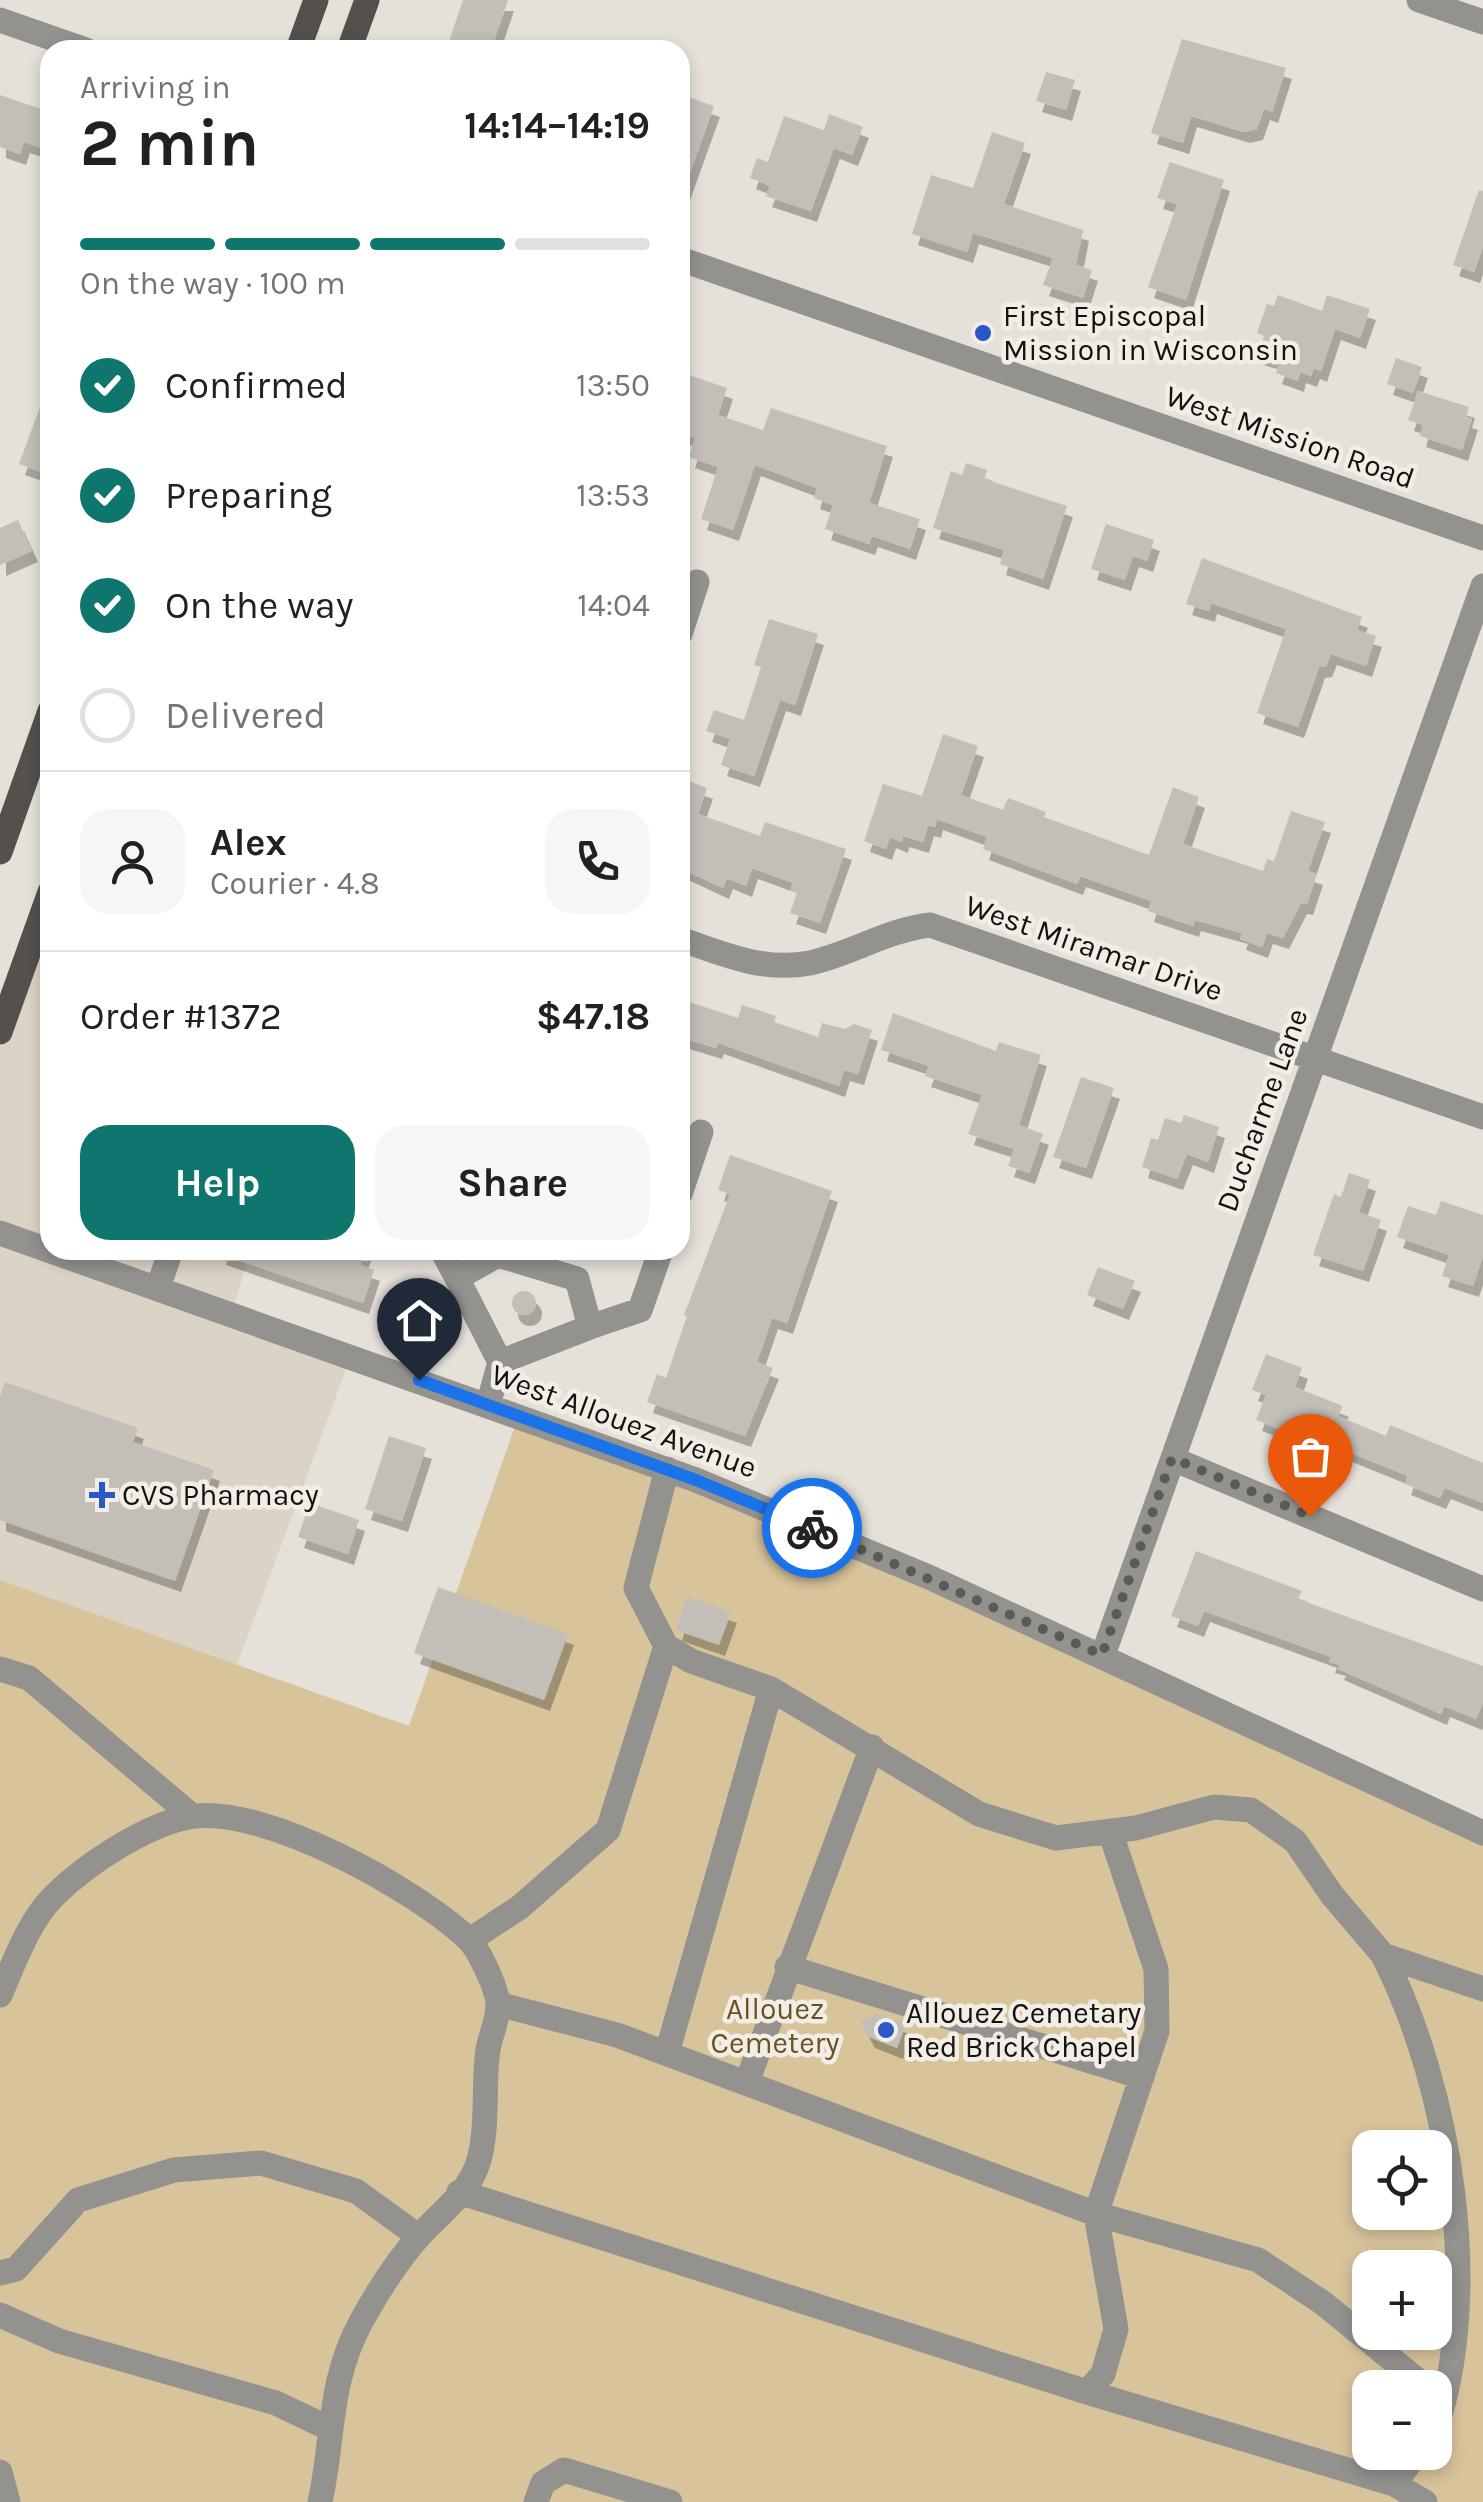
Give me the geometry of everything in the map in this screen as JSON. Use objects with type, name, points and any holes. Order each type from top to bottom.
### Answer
[{"type":"main road","points":[[302,40],[316,0]]},
{"type":"main road","points":[[353,40],[367,0]]},
{"type":"main road","points":[[0,852],[40,739]]},
{"type":"main road","points":[[0,1032],[40,939]]},
{"type":"street","points":[[1419,0],[1483,22]]},
{"type":"street","points":[[0,20],[57,40]]},
{"type":"street","name":"West Mission Road","points":[[690,261],[1483,538]]},
{"type":"street","points":[[690,603],[697,582]]},
{"type":"street","name":"Ducharme Lane","points":[[1102,1655],[1483,586]]},
{"type":"street","name":"West Miramar Drive","points":[[690,943],[744,962],[810,963],[907,928],[930,925],[1483,1118]]},
{"type":"street","points":[[690,1164],[701,1132]]},
{"type":"street","name":"West Allouez Avenue","points":[[0,1233],[40,1247]]},
{"type":"street","name":"West Allouez Avenue","points":[[78,1260],[667,1469],[910,1568],[1483,1833]]},
{"type":"street","points":[[158,1288],[168,1260]]},
{"type":"street","points":[[447,1260],[500,1362],[488,1405]]},
{"type":"street","points":[[457,1278],[488,1260]]},
{"type":"street","points":[[517,1260],[578,1279],[590,1326]]},
{"type":"street","points":[[500,1362],[640,1310],[657,1260]]},
{"type":"street","points":[[1172,1458],[1483,1589]]},
{"type":"street","points":[[667,1469],[636,1588],[666,1646],[691,1661],[771,1689],[980,1814],[1056,1838],[1110,1831],[1214,1807],[1251,1810],[1296,1841],[1332,1895],[1383,1955],[1426,2042],[1472,2176],[1481,2277],[1480,2324],[1471,2366],[1452,2391]]},
{"type":"street","points":[[470,1940],[520,1907],[608,1830],[666,1646]]},
{"type":"street","points":[[0,1670],[28,1678],[192,1816]]},
{"type":"street","points":[[666,2053],[771,1689]]},
{"type":"street","points":[[747,2082],[872,1747]]},
{"type":"street","points":[[0,1996],[19,1951],[53,1897],[140,1833],[192,1816],[249,1824],[325,1847],[396,1886],[470,1940],[498,2004],[488,2051],[484,2119],[473,2176],[418,2236],[362,2320],[345,2358],[328,2428],[327,2470],[320,2502]]},
{"type":"street","points":[[1087,2392],[1104,2374],[1116,2329],[1096,2214],[1157,2031],[1156,1968],[1110,1831]]},
{"type":"street","points":[[1383,1955],[1483,1990]]},
{"type":"street","points":[[787,1967],[1142,2077]]},
{"type":"street","points":[[498,2004],[617,2035],[1096,2214],[1258,2260],[1323,2304],[1405,2370]]},
{"type":"street","points":[[0,2274],[16,2270],[78,2200],[174,2170],[261,2163],[356,2191],[418,2236]]},
{"type":"street","points":[[459,2192],[1087,2392],[1394,2484],[1426,2502]]},
{"type":"street","points":[[0,2316],[58,2341],[276,2403],[328,2428]]},
{"type":"street","points":[[536,2502],[543,2484],[564,2470],[670,2502]]},
{"type":"street","points":[[1394,2484],[1404,2470]]},
{"type":"street","points":[[0,2472],[8,2502]]},
{"type":"shaded area","points":[[40,944],[40,1260],[248,1260],[231,1314],[351,1356],[237,1665],[0,1580],[0,1032]]},
{"type":"green space","name":"Allouez Cemetery","points":[[519,1415],[696,1480],[1483,1833],[1483,2502],[0,2502],[0,1580],[409,1726]]},
{"type":"building","points":[[463,0],[508,0],[494,40],[449,40]]},
{"type":"building","points":[[1182,39],[1286,68],[1272,112],[1264,109],[1257,129],[1244,132],[1191,116],[1183,143],[1151,133]]},
{"type":"building","points":[[1046,72],[1075,80],[1066,110],[1036,101]]},
{"type":"building","points":[[0,95],[40,109],[40,148],[24,142],[20,154],[0,147]]},
{"type":"building","points":[[690,98],[714,106],[690,173]]},
{"type":"building","points":[[829,114],[863,127],[852,155],[834,148],[811,211],[766,196],[770,186],[750,178],[757,158],[768,162],[784,116],[824,130]]},
{"type":"building","points":[[992,132],[1025,143],[1004,204],[1083,230],[1076,265],[1092,270],[1083,298],[1043,285],[1053,258],[973,233],[967,252],[912,234],[931,175],[973,188]]},
{"type":"building","points":[[1170,162],[1224,180],[1186,300],[1148,287],[1177,204],[1157,198]]},
{"type":"building","points":[[1479,190],[1483,191],[1483,246],[1474,272],[1453,265]]},
{"type":"building","points":[[1278,295],[1322,311],[1327,295],[1370,309],[1360,338],[1335,329],[1321,371],[1314,368],[1311,376],[1300,372],[1298,381],[1276,373],[1280,361],[1258,354],[1264,336],[1257,333],[1267,304],[1274,306]]},
{"type":"building","points":[[1396,358],[1422,367],[1413,393],[1387,384]]},
{"type":"building","points":[[690,375],[727,388],[718,415],[763,430],[771,408],[887,446],[869,503],[920,519],[910,549],[872,536],[869,544],[825,529],[833,505],[814,498],[817,488],[755,465],[733,530],[701,519],[718,467],[690,457],[695,438],[690,436]]},
{"type":"building","points":[[1418,391],[1469,407],[1466,417],[1472,419],[1462,450],[1420,436],[1423,425],[1408,420]]},
{"type":"building","points":[[40,407],[40,471],[19,464]]},
{"type":"building","points":[[966,463],[987,470],[984,479],[1067,506],[1043,579],[1000,564],[1004,550],[933,528],[951,471],[962,475]]},
{"type":"building","points":[[18,520],[32,551],[0,565],[0,528]]},
{"type":"building","points":[[1106,524],[1154,540],[1147,561],[1133,556],[1125,580],[1091,569]]},
{"type":"building","points":[[1202,558],[1362,617],[1357,630],[1376,636],[1366,666],[1331,654],[1326,666],[1319,667],[1298,727],[1257,713],[1286,629],[1211,603],[1209,611],[1186,604]]},
{"type":"building","points":[[769,619],[818,634],[795,705],[780,700],[754,776],[721,765],[730,739],[706,731],[714,710],[744,720],[761,667],[754,665]]},
{"type":"building","points":[[943,734],[978,746],[961,795],[1003,810],[1008,798],[1046,812],[1044,817],[1149,855],[1173,787],[1199,797],[1183,844],[1263,871],[1267,859],[1274,861],[1291,811],[1325,822],[1308,871],[1317,874],[1307,904],[1301,903],[1283,938],[1267,933],[1262,947],[1240,939],[1242,933],[1195,920],[1193,926],[1148,911],[1151,901],[1080,876],[1077,884],[983,849],[987,837],[937,819],[935,827],[928,825],[923,842],[903,836],[902,842],[890,837],[886,849],[864,841],[883,784],[922,796]]},
{"type":"building","points":[[690,782],[707,788],[698,814],[760,836],[765,822],[846,849],[820,923],[790,913],[797,893],[790,891],[793,883],[752,868],[746,886],[727,878],[723,888],[690,873]]},
{"type":"building","points":[[690,1002],[738,1018],[742,1005],[776,1016],[774,1022],[818,1037],[822,1023],[845,1029],[854,1024],[872,1030],[858,1074],[844,1070],[839,1086],[718,1043],[716,1048],[690,1040]]},
{"type":"building","points":[[893,1013],[996,1051],[999,1042],[1041,1055],[1019,1125],[1043,1134],[1029,1173],[1008,1166],[1014,1149],[968,1134],[982,1095],[925,1076],[929,1066],[881,1050]]},
{"type":"building","points":[[1081,1077],[1114,1088],[1086,1168],[1053,1157]]},
{"type":"building","points":[[1184,1115],[1219,1127],[1208,1162],[1187,1154],[1177,1179],[1142,1167],[1151,1138],[1158,1140],[1165,1118],[1181,1123]]},
{"type":"building","points":[[730,1155],[832,1191],[787,1323],[772,1318],[757,1362],[773,1368],[745,1436],[647,1402],[657,1374],[666,1378],[687,1316],[684,1315],[730,1194],[718,1190]]},
{"type":"building","points":[[1349,1173],[1370,1180],[1359,1212],[1381,1220],[1363,1271],[1313,1255],[1334,1194],[1341,1197]]},
{"type":"building","points":[[1441,1201],[1483,1215],[1483,1256],[1473,1286],[1442,1276],[1449,1255],[1397,1237],[1408,1206],[1436,1215]]},
{"type":"building","points":[[238,1260],[362,1260],[360,1265],[374,1270],[363,1303]]},
{"type":"building","points":[[1098,1267],[1135,1281],[1123,1309],[1087,1295]]},
{"type":"building","points":[[524,1291],[536,1303],[524,1315],[512,1303]]},
{"type":"building","points":[[1266,1354],[1302,1368],[1295,1387],[1343,1406],[1338,1416],[1386,1436],[1390,1425],[1483,1463],[1483,1503],[1445,1488],[1440,1498],[1405,1484],[1408,1476],[1346,1451],[1341,1463],[1297,1445],[1300,1437],[1256,1420],[1266,1395],[1252,1390]]},
{"type":"building","name":"CVS Pharmacy","points":[[5,1382],[138,1428],[133,1442],[214,1470],[175,1581],[0,1520],[0,1396]]},
{"type":"building","points":[[389,1436],[426,1448],[402,1521],[365,1509]]},
{"type":"building","points":[[310,1503],[359,1520],[348,1554],[298,1537]]},
{"type":"building","points":[[1196,1551],[1302,1591],[1298,1599],[1483,1666],[1483,1703],[1476,1719],[1444,1706],[1441,1714],[1338,1669],[1340,1665],[1329,1662],[1331,1657],[1204,1611],[1198,1626],[1171,1616]]},
{"type":"building","points":[[438,1587],[568,1634],[544,1700],[414,1653]]},
{"type":"building","points":[[686,1596],[731,1612],[719,1645],[676,1630]]},
{"type":"building","name":"Allouez Cemetary Red Brick Chapel","points":[[878,2014],[906,2024],[897,2048],[869,2037],[860,2021]]},
{"type":"way so far","points":[[812,1528],[1102,1655],[1172,1458],[1310,1516]]},
{"type":"place","name":"First Episcopal Mission in Wisconsin","points":[[983,333]]},
{"type":"place","name":"CVS Pharmacy","points":[[102,1495]]},
{"type":"place","name":"Allouez Cemetary Red Brick Chapel","points":[[886,2030]]},
{"type":"route","points":[[419,1380],[696,1480],[812,1528]]}]
